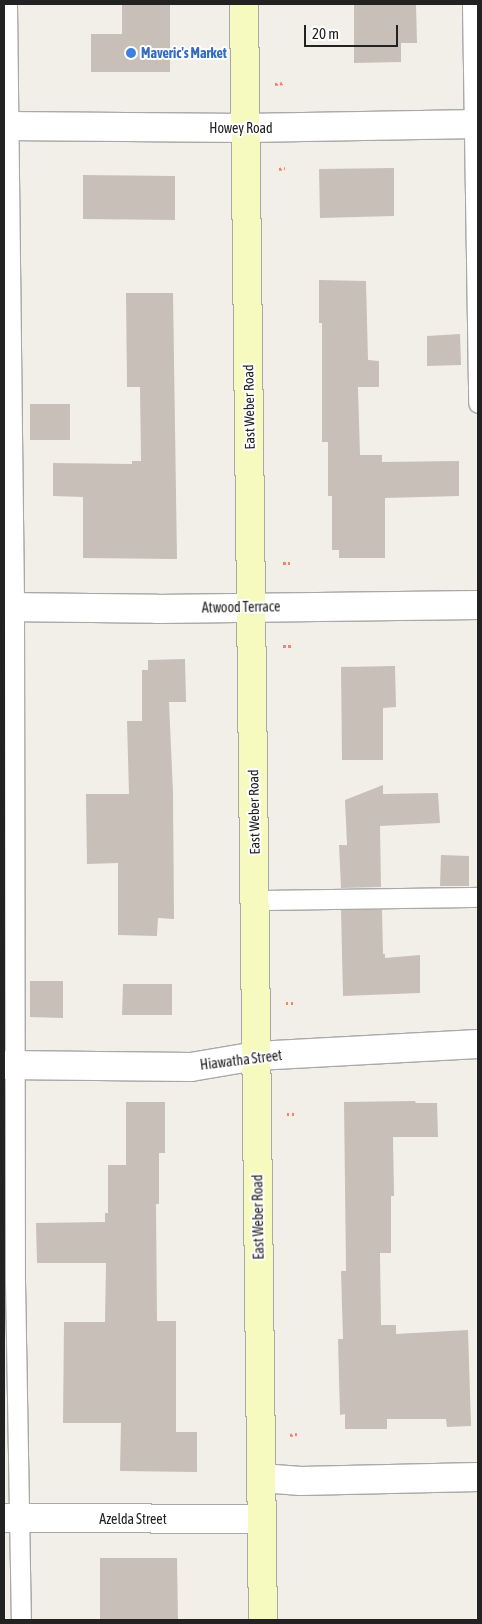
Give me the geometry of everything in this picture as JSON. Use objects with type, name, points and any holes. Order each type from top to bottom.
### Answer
[{"type":"street","name":"East Weber Road","points":[[244,4],[263,1620]]},
{"type":"street","name":"Howey Road","points":[[6,126],[246,128],[476,124]]},
{"type":"street","name":"Atwood Terrace","points":[[9,607],[157,609],[478,605]]},
{"type":"street","name":"Hiawatha Street","points":[[9,1065],[191,1067],[256,1056],[478,1044]]},
{"type":"street","points":[[261,1478],[301,1481],[478,1477]]},
{"type":"street","name":"Azelda Street","points":[[12,1518],[262,1518]]},
{"type":"lane","points":[[7,4],[9,1065],[12,1518],[21,1620]]},
{"type":"lane","points":[[472,4],[476,124],[478,403]]},
{"type":"lane","points":[[255,900],[478,897]]},
{"type":"path","points":[[275,84],[285,83]]},
{"type":"path","points":[[279,169],[285,168]]},
{"type":"path","points":[[283,563],[290,563]]},
{"type":"path","points":[[283,646],[291,646]]},
{"type":"path","points":[[285,1003],[293,1003]]},
{"type":"path","points":[[287,1114],[295,1114]]},
{"type":"path","points":[[290,1434],[298,1434]]},
{"type":"building","name":"Maveric's Market","points":[[122,4],[170,4],[170,72],[91,72],[91,34],[122,34]]},
{"type":"building","points":[[354,4],[416,4],[417,43],[401,43],[401,62],[354,63]]},
{"type":"building","points":[[394,168],[394,216],[320,218],[319,169]]},
{"type":"building","points":[[83,175],[175,176],[175,220],[83,219]]},
{"type":"building","points":[[319,280],[366,281],[368,360],[379,361],[379,387],[358,387],[360,455],[382,455],[382,462],[459,461],[459,496],[385,498],[385,558],[339,558],[339,550],[332,550],[332,496],[328,496],[328,442],[322,442],[322,323],[319,323]]},
{"type":"building","points":[[126,293],[173,293],[177,559],[83,558],[83,497],[53,496],[53,463],[132,464],[132,461],[141,461],[140,387],[127,387]]},
{"type":"building","points":[[460,334],[461,365],[427,366],[427,336]]},
{"type":"building","points":[[30,404],[70,404],[70,440],[30,440]]},
{"type":"building","points":[[185,659],[186,702],[169,702],[173,793],[174,919],[158,918],[157,936],[118,935],[118,863],[87,864],[86,794],[129,794],[127,721],[142,721],[142,670],[148,670],[148,660]]},
{"type":"building","points":[[395,666],[396,707],[383,708],[383,760],[342,760],[341,667]]},
{"type":"building","points":[[383,785],[383,794],[438,793],[440,823],[380,826],[381,887],[341,888],[339,845],[347,845],[345,800]]},
{"type":"building","points":[[441,855],[469,856],[469,886],[440,886]]},
{"type":"building","points":[[341,910],[382,910],[383,954],[385,954],[385,958],[420,955],[420,993],[343,996]]},
{"type":"building","points":[[30,981],[63,981],[63,1018],[30,1017]]},
{"type":"building","points":[[123,984],[172,984],[172,1015],[122,1015]]},
{"type":"building","points":[[415,1101],[416,1103],[437,1103],[438,1137],[393,1137],[394,1196],[391,1196],[391,1253],[380,1253],[381,1325],[396,1325],[396,1334],[468,1330],[471,1426],[447,1427],[446,1419],[387,1419],[387,1429],[345,1429],[345,1414],[340,1415],[338,1339],[343,1339],[341,1271],[346,1271],[344,1102]]},
{"type":"building","points":[[126,1102],[165,1102],[165,1153],[159,1153],[159,1204],[156,1204],[157,1321],[176,1321],[176,1432],[197,1432],[197,1472],[120,1471],[121,1423],[63,1423],[64,1322],[105,1322],[106,1263],[37,1263],[36,1223],[105,1222],[105,1213],[108,1213],[108,1165],[126,1165]]},
{"type":"building","points":[[100,1558],[177,1558],[178,1620],[100,1620]]},
{"type":"place","name":"Maveric's Market","points":[[131,53]]}]
